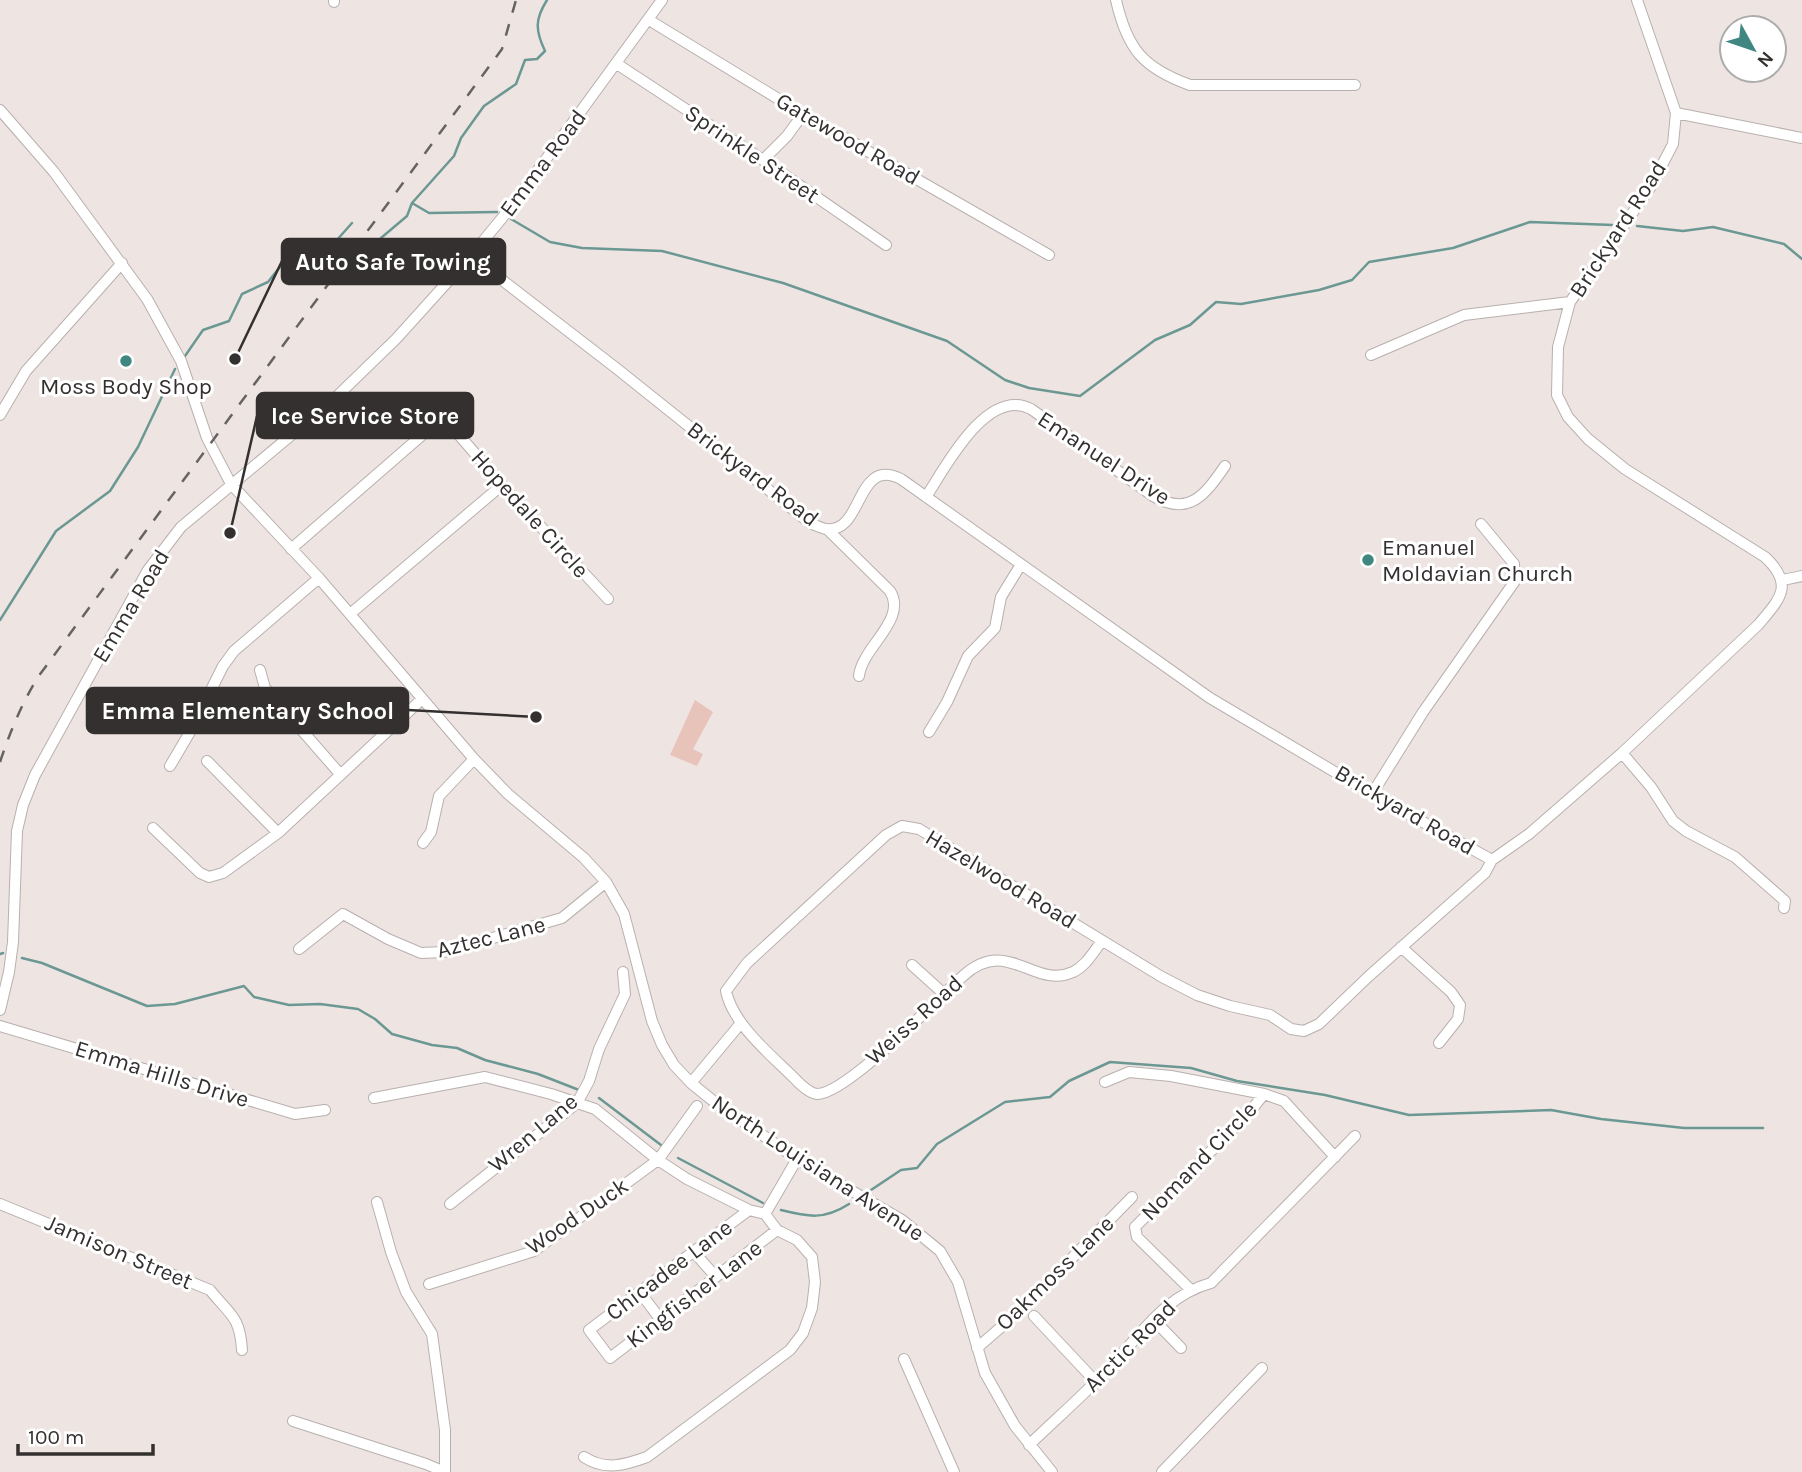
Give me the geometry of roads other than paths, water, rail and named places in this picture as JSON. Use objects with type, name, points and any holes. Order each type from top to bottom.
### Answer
[{"type":"street","name":"Emma Road","points":[[0,1010],[13,942],[17,831],[23,805],[35,775],[148,570],[181,527],[331,402],[396,338],[471,256],[511,207],[662,0]]},
{"type":"street","points":[[1116,0],[1123,30],[1148,64],[1169,77],[1190,85],[1355,85]]},
{"type":"street","name":"Brickyard Road","points":[[471,256],[810,523],[827,529],[838,528],[847,521],[867,484],[884,474],[893,475],[1210,698],[1372,794],[1492,860],[1529,834],[1622,753],[1758,625],[1773,607],[1783,580],[1765,557],[1625,469],[1588,439],[1568,418],[1557,395],[1558,347],[1570,302],[1650,188],[1673,144],[1676,113],[1637,0]]},
{"type":"street","name":"Gatewood Road","points":[[649,20],[803,114],[1049,255]]},
{"type":"street","name":"Sprinkle Street","points":[[617,64],[886,245]]},
{"type":"street","name":"North Louisiana Avenue","points":[[0,110],[46,163],[147,299],[188,378],[209,443],[232,484],[319,578],[474,760],[508,794],[584,858],[606,882],[624,914],[652,1021],[674,1065],[691,1083],[797,1159],[902,1220],[931,1242],[950,1266],[958,1282],[985,1373],[1000,1403],[1046,1470]]},
{"type":"street","points":[[1676,113],[1802,138]]},
{"type":"street","points":[[763,160],[803,114]]},
{"type":"street","points":[[0,415],[26,371],[122,263]]},
{"type":"street","points":[[1371,355],[1464,315],[1570,302]]},
{"type":"street","name":"Emanuel Drive","points":[[926,497],[975,426],[999,410],[1016,405],[1031,410],[1153,496],[1167,503],[1184,505],[1197,498],[1210,488],[1226,466]]},
{"type":"street","name":"Hopedale Circle","points":[[291,549],[436,423],[453,428],[608,599]]},
{"type":"street","points":[[350,614],[502,485]]},
{"type":"street","points":[[1372,794],[1423,712],[1515,581],[1514,564],[1481,524]]},
{"type":"street","points":[[827,529],[894,598],[894,615],[864,659],[859,676]]},
{"type":"street","points":[[929,732],[947,702],[968,656],[995,628],[1001,597],[1020,565]]},
{"type":"street","points":[[1783,580],[1802,576]]},
{"type":"street","points":[[170,765],[223,666],[234,651],[319,578]]},
{"type":"street","points":[[260,670],[265,688],[340,774]]},
{"type":"street","points":[[153,828],[200,873],[209,877],[223,873],[278,833],[422,699]]},
{"type":"street","points":[[1622,753],[1651,787],[1673,821],[1686,831],[1735,857],[1785,901],[1784,908]]},
{"type":"street","points":[[423,843],[431,832],[439,796],[474,760]]},
{"type":"street","points":[[208,761],[278,833]]},
{"type":"street","name":"Hazelwood Road","points":[[741,1023],[729,1006],[726,991],[747,963],[886,835],[902,826],[919,830],[1162,977],[1197,995],[1270,1015],[1292,1029],[1304,1031],[1319,1024],[1485,873],[1492,860]]},
{"type":"street","name":"Aztec Lane","points":[[299,949],[343,914],[388,939],[421,953],[444,952],[562,918],[606,882]]},
{"type":"street","name":"Weiss Road","points":[[741,1023],[799,1083],[809,1092],[818,1094],[837,1087],[873,1058],[974,965],[999,959],[1052,976],[1073,973],[1086,963],[1102,940]]},
{"type":"street","points":[[1401,947],[1451,992],[1460,1005],[1458,1018],[1439,1043]]},
{"type":"street","points":[[912,965],[943,993]]},
{"type":"street","name":"Wren Lane","points":[[450,1204],[577,1103],[589,1081],[599,1049],[625,994],[624,972]]},
{"type":"street","points":[[691,1083],[741,1023]]},
{"type":"street","name":"Emma Hills Drive","points":[[0,1026],[295,1114],[326,1110]]},
{"type":"street","points":[[1105,1082],[1129,1072],[1171,1076],[1264,1094],[1284,1101],[1335,1157]]},
{"type":"street","points":[[374,1098],[485,1077],[595,1109],[658,1160],[687,1179],[750,1210],[765,1214],[777,1230],[797,1240],[812,1257],[815,1282],[812,1308],[803,1333],[790,1350],[647,1457],[620,1466],[595,1464],[584,1457]]},
{"type":"street","name":"Nomand Circle","points":[[1190,1289],[1137,1237],[1135,1227],[1249,1113],[1264,1094]]},
{"type":"street","name":"Wood Duck","points":[[429,1284],[534,1251],[658,1160],[697,1106]]},
{"type":"street","name":"Arctic Road","points":[[1029,1445],[1096,1381],[1172,1301],[1190,1289],[1210,1283],[1355,1136]]},
{"type":"street","points":[[765,1214],[797,1159]]},
{"type":"street","name":"Oakmoss Lane","points":[[976,1348],[1023,1308],[1132,1197]]},
{"type":"street","points":[[293,1421],[445,1472],[445,1430],[432,1334],[407,1292],[391,1252],[377,1202]]},
{"type":"street","name":"Jamison Street","points":[[0,1204],[33,1215],[210,1290],[234,1317],[240,1329],[242,1350]]},
{"type":"street","name":"Chicadee Lane","points":[[610,1358],[589,1330],[750,1210]]},
{"type":"street","name":"Kingfisher Lane","points":[[610,1358],[777,1230]]},
{"type":"street","points":[[693,1251],[716,1277]]},
{"type":"street","points":[[640,1292],[660,1319]]},
{"type":"street","points":[[1034,1316],[1096,1381]]},
{"type":"street","points":[[1153,1319],[1181,1348]]},
{"type":"street","points":[[904,1359],[954,1472]]},
{"type":"street","points":[[1163,1472],[1262,1368]]},
{"type":"waterway","points":[[381,238],[407,216],[412,203],[454,156],[461,138],[484,106],[516,84],[525,60],[537,59],[545,51],[539,37],[538,25],[540,13],[547,0]]},
{"type":"waterway","points":[[412,203],[429,213],[497,212]]},
{"type":"waterway","points":[[511,219],[550,242],[582,248],[662,251],[783,283],[947,341],[1005,380],[1029,388],[1080,396],[1155,340],[1190,325],[1216,302],[1241,304],[1319,290],[1352,280],[1369,262],[1453,248],[1530,222],[1613,225]]},
{"type":"waterway","points":[[185,356],[203,330],[229,321],[242,294],[268,282],[283,263],[336,241],[352,223]]},
{"type":"waterway","points":[[1637,226],[1683,231],[1713,227],[1784,244],[1802,259]]},
{"type":"waterway","points":[[0,620],[56,531],[110,491],[138,447],[175,369]]},
{"type":"waterway","points":[[22,958],[42,963],[147,1006],[175,1004],[244,986],[254,997],[289,1005],[320,1004],[358,1009],[392,1034],[432,1045],[457,1048],[485,1060],[538,1074],[579,1090]]},
{"type":"waterway","points":[[868,1192],[901,1170],[917,1168],[937,1144],[1005,1102],[1050,1097],[1069,1081],[1110,1062],[1191,1068],[1237,1081],[1325,1095],[1409,1115],[1551,1110],[1601,1119],[1684,1128],[1763,1128]]},
{"type":"waterway","points":[[599,1098],[661,1145]]},
{"type":"waterway","points":[[678,1158],[763,1203]]},
{"type":"waterway","points":[[781,1210],[816,1216],[832,1213],[849,1204]]},
{"type":"railway","points":[[0,762],[16,719],[38,677],[502,49],[516,0]]},
{"type":"place","name":"Auto Safe Towing","points":[[235,359]]},
{"type":"place","name":"Moss Body Shop","points":[[126,361]]},
{"type":"place","name":"Ice Service Store","points":[[230,533]]},
{"type":"place","name":"Emanuel Moldavian Church","points":[[1368,560]]},
{"type":"place","name":"Emma Elementary School","points":[[536,717]]}]
